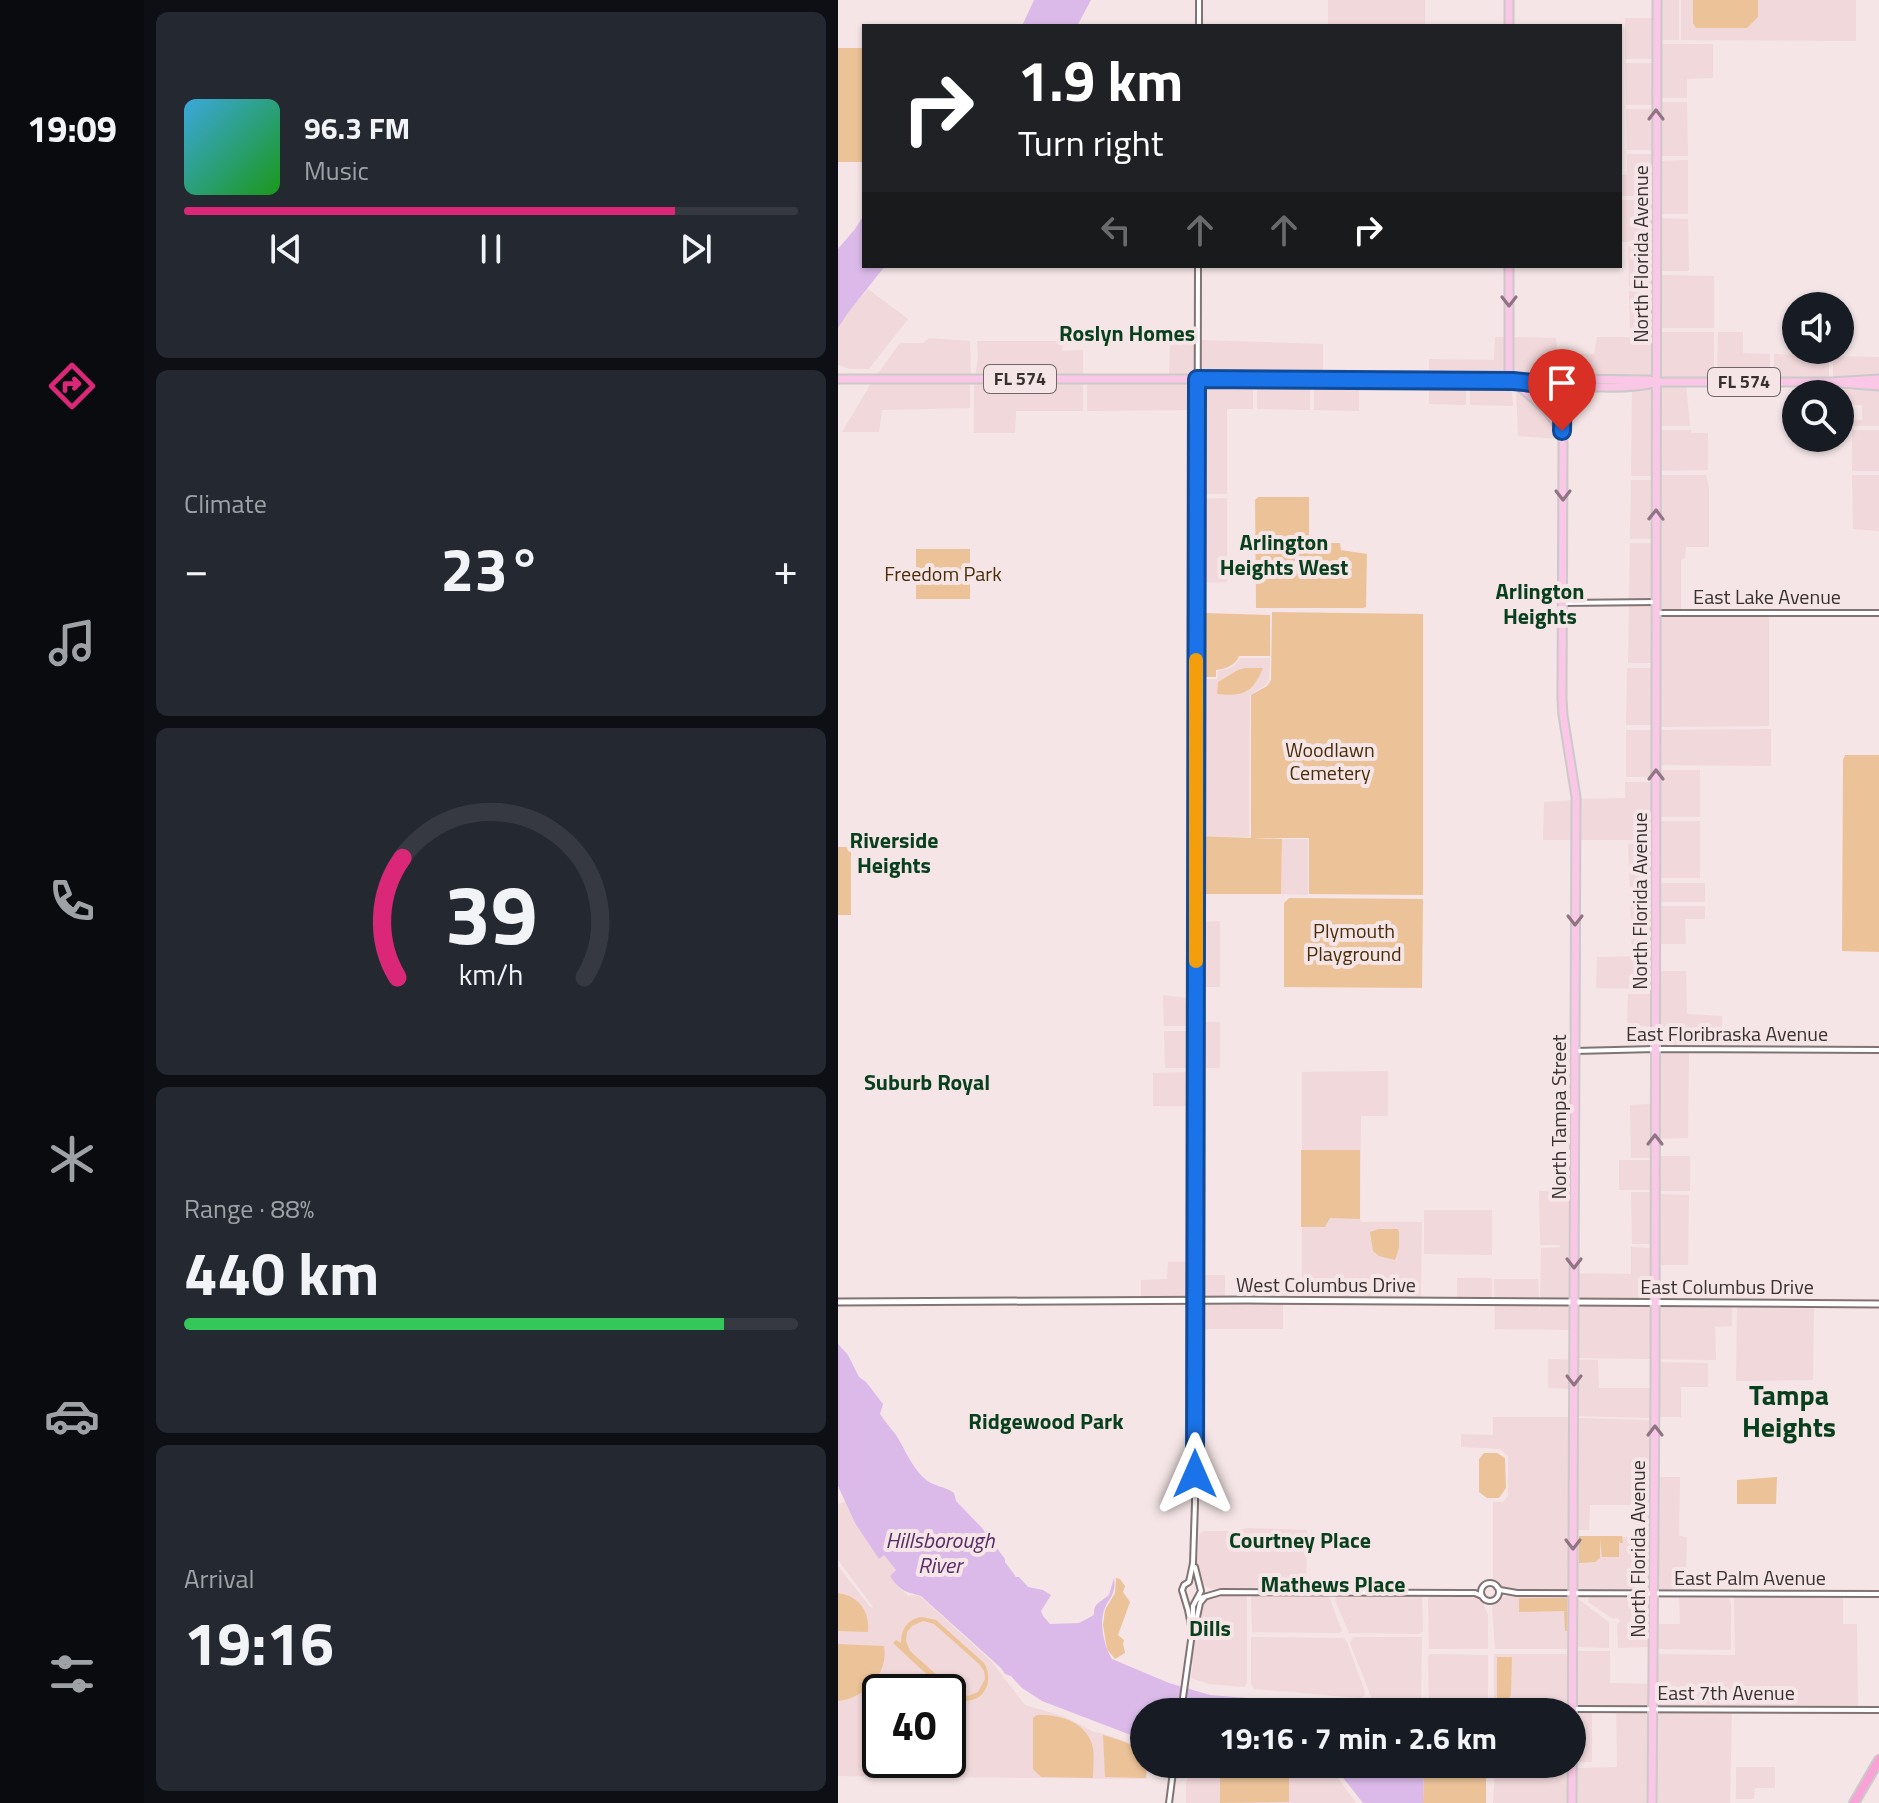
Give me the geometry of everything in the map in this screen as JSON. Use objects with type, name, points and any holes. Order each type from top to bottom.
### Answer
[{"type":"highway","points":[[1854,1803],[1879,1760]]},
{"type":"main road","points":[[1509,0],[1509,24]]},
{"type":"main road","name":"North Florida Avenue","points":[[1652,1803],[1657,0]]},
{"type":"main road","points":[[1509,268],[1509,371],[1513,381],[1551,416],[1562,433]]},
{"type":"main road","name":"FL 574","points":[[838,379],[1782,382]]},
{"type":"main road","name":"FL 574","points":[[1854,381],[1879,379]]},
{"type":"main road","name":"North Tampa Street","points":[[1563,382],[1563,715],[1576,797],[1573,1698]]},
{"type":"main road","name":"FL 574","points":[[1854,385],[1879,386]]},
{"type":"main road","name":"West Columbus Drive","points":[[838,1302],[1574,1302]]},
{"type":"main road","name":"East Columbus Drive","points":[[1574,1302],[1879,1304]]},
{"type":"main road","name":"North Tampa Street","points":[[1572,1778],[1572,1803]]},
{"type":"street","points":[[1199,0],[1199,24]]},
{"type":"street","points":[[1192,1631],[1182,1587],[1189,1582],[1193,1563],[1198,268]]},
{"type":"street","points":[[1562,603],[1656,602]]},
{"type":"street","name":"East Lake Avenue","points":[[1656,613],[1879,613]]},
{"type":"street","name":"East Floribraska Avenue","points":[[1575,1051],[1879,1050]]},
{"type":"street","points":[[1183,1698],[1196,1600],[1201,1594],[1193,1563]]},
{"type":"street","points":[[1189,1582],[1216,1592]]},
{"type":"street","points":[[1463,1593],[1489,1583],[1500,1590],[1517,1593]]},
{"type":"street","points":[[1482,1596],[1483,1587]]},
{"type":"street","points":[[1497,1587],[1498,1596]]},
{"type":"street","points":[[1185,1598],[1196,1600],[1216,1592],[1475,1593],[1490,1601],[1498,1596],[1517,1593]]},
{"type":"street","name":"East Palm Avenue","points":[[1517,1593],[1879,1594]]},
{"type":"street","points":[[1192,1631],[1200,1603],[1206,1596]]},
{"type":"street","name":"East 7th Avenue","points":[[1586,1709],[1879,1710]]},
{"type":"street","points":[[1169,1803],[1172,1778]]},
{"type":"shaded area","points":[[1328,0],[1425,0],[1425,24],[1328,24]]},
{"type":"shaded area","points":[[1658,0],[1679,0],[1679,40],[1659,40]]},
{"type":"shaded area","points":[[1681,0],[1856,0],[1856,41],[1681,40]]},
{"type":"shaded area","points":[[1625,18],[1655,18],[1655,59],[1625,59]]},
{"type":"shaded area","points":[[1659,44],[1713,44],[1713,78],[1687,79],[1687,98],[1658,98]]},
{"type":"shaded area","points":[[1625,63],[1655,63],[1654,105],[1626,105]]},
{"type":"shaded area","points":[[1658,102],[1687,102],[1688,156],[1658,156]]},
{"type":"shaded area","points":[[1626,109],[1654,109],[1654,150],[1627,150]]},
{"type":"shaded area","points":[[1627,154],[1654,154],[1655,196],[1622,196],[1622,175],[1627,174]]},
{"type":"shaded area","points":[[1688,160],[1688,214],[1659,214],[1658,161]]},
{"type":"shaded area","points":[[1622,200],[1655,200],[1655,242],[1622,242]]},
{"type":"shaded area","points":[[1659,218],[1688,219],[1689,271],[1659,271]]},
{"type":"shaded area","points":[[1628,246],[1655,246],[1655,287],[1629,287]]},
{"type":"shaded area","points":[[1659,275],[1714,276],[1714,328],[1659,328]]},
{"type":"shaded area","points":[[868,289],[908,319],[869,369],[850,369],[838,365],[838,328]]},
{"type":"shaded area","points":[[1629,291],[1655,292],[1655,333],[1630,333]]},
{"type":"shaded area","points":[[1659,332],[1714,332],[1714,379],[1659,380]]},
{"type":"shaded area","points":[[1718,332],[1743,332],[1743,353],[1770,354],[1770,380],[1717,379]]},
{"type":"shaded area","points":[[1495,337],[1507,337],[1509,379],[1429,379],[1429,359],[1494,360]]},
{"type":"shaded area","points":[[1511,337],[1556,338],[1557,353],[1594,354],[1597,337],[1655,337],[1655,379],[1514,379],[1511,375]]},
{"type":"shaded area","points":[[929,338],[970,341],[971,376],[876,376],[900,343],[923,343]]},
{"type":"shaded area","points":[[1170,339],[1195,340],[1195,377],[1169,377]]},
{"type":"shaded area","points":[[1199,340],[1323,344],[1323,378],[1199,377]]},
{"type":"shaded area","points":[[977,341],[1063,341],[1062,351],[1083,350],[1083,377],[975,376]]},
{"type":"shaded area","points":[[1774,354],[1782,354],[1782,364],[1829,364],[1829,380],[1774,380]]},
{"type":"shaded area","points":[[1854,356],[1879,357],[1879,377],[1833,380],[1833,364],[1854,364]]},
{"type":"shaded area","points":[[873,380],[970,381],[970,408],[882,410],[879,432],[842,432]]},
{"type":"shaded area","points":[[974,381],[1083,381],[1083,411],[1016,411],[1015,433],[974,433]]},
{"type":"shaded area","points":[[1087,381],[1195,381],[1195,410],[1087,411]]},
{"type":"shaded area","points":[[1199,381],[1253,382],[1253,409],[1227,409],[1227,494],[1198,494]]},
{"type":"shaded area","points":[[1257,382],[1310,383],[1310,410],[1257,409]]},
{"type":"shaded area","points":[[1314,383],[1359,383],[1359,411],[1314,410]]},
{"type":"shaded area","points":[[1429,383],[1466,383],[1466,405],[1429,404]]},
{"type":"shaded area","points":[[1470,383],[1511,383],[1513,406],[1470,405]]},
{"type":"shaded area","points":[[1659,384],[1686,384],[1690,426],[1659,426]]},
{"type":"shaded area","points":[[1655,385],[1654,476],[1631,476],[1632,388]]},
{"type":"shaded area","points":[[1516,387],[1549,418],[1561,439],[1518,436]]},
{"type":"shaded area","points":[[1854,388],[1879,388],[1879,426],[1854,426],[1854,420],[1862,420],[1862,405],[1854,405]]},
{"type":"shaded area","points":[[1659,430],[1708,433],[1708,470],[1658,471]]},
{"type":"shaded area","points":[[1854,430],[1879,430],[1879,471],[1852,471]]},
{"type":"shaded area","points":[[1658,475],[1706,475],[1709,488],[1709,547],[1686,547],[1685,558],[1681,560],[1681,611],[1658,611]]},
{"type":"shaded area","points":[[1852,475],[1879,475],[1879,531],[1853,529]]},
{"type":"shaded area","points":[[1631,480],[1654,480],[1654,539],[1630,539]]},
{"type":"shaded area","points":[[1227,498],[1227,582],[1198,583],[1198,499]]},
{"type":"shaded area","points":[[1630,543],[1654,543],[1654,600],[1629,601]]},
{"type":"shaded area","points":[[1629,605],[1654,605],[1654,663],[1628,663]]},
{"type":"shaded area","points":[[1198,613],[1201,613],[1201,679],[1217,679],[1218,671],[1230,668],[1240,658],[1270,658],[1269,680],[1250,695],[1249,837],[1198,836]]},
{"type":"shaded area","points":[[1661,617],[1769,617],[1769,726],[1659,727]]},
{"type":"shaded area","points":[[1627,668],[1654,668],[1654,725],[1626,725]]},
{"type":"shaded area","points":[[1771,729],[1771,766],[1658,765],[1658,730]]},
{"type":"shaded area","points":[[1626,730],[1654,730],[1654,777],[1626,777]]},
{"type":"shaded area","points":[[1658,770],[1700,770],[1700,817],[1658,817]]},
{"type":"shaded area","points":[[1625,782],[1654,782],[1654,840],[1577,840],[1578,799],[1625,798]]},
{"type":"shaded area","points":[[1574,800],[1574,840],[1543,840],[1544,802]]},
{"type":"shaded area","points":[[1658,821],[1700,821],[1700,878],[1658,878]]},
{"type":"shaded area","points":[[1282,839],[1308,839],[1308,895],[1281,894]]},
{"type":"shaded area","points":[[1628,844],[1653,844],[1654,896],[1630,896]]},
{"type":"shaded area","points":[[1658,883],[1705,883],[1705,902],[1658,902]]},
{"type":"shaded area","points":[[1630,900],[1654,900],[1653,952],[1632,951]]},
{"type":"shaded area","points":[[1657,906],[1705,906],[1705,919],[1685,919],[1686,944],[1657,944]]},
{"type":"shaded area","points":[[1220,921],[1220,987],[1198,987],[1198,922]]},
{"type":"shaded area","points":[[1653,956],[1654,989],[1596,988],[1597,957]]},
{"type":"shaded area","points":[[1658,971],[1686,971],[1687,1014],[1722,1016],[1722,1047],[1657,1047]]},
{"type":"shaded area","points":[[1628,994],[1654,994],[1653,1027],[1627,1024]]},
{"type":"shaded area","points":[[1163,995],[1194,999],[1194,1026],[1164,1026]]},
{"type":"shaded area","points":[[1198,1022],[1220,1022],[1220,1068],[1198,1068]]},
{"type":"shaded area","points":[[1164,1031],[1194,1031],[1195,1068],[1165,1068]]},
{"type":"shaded area","points":[[1659,1053],[1689,1053],[1688,1138],[1658,1139]]},
{"type":"shaded area","points":[[1388,1071],[1388,1116],[1361,1116],[1360,1219],[1361,1222],[1422,1222],[1421,1300],[1302,1299],[1302,1072]]},
{"type":"shaded area","points":[[1195,1072],[1195,1106],[1153,1106],[1153,1073]]},
{"type":"shaded area","points":[[1651,1104],[1651,1158],[1631,1158],[1630,1105]]},
{"type":"shaded area","points":[[1658,1156],[1690,1156],[1690,1191],[1658,1191]]},
{"type":"shaded area","points":[[1619,1160],[1655,1160],[1655,1190],[1619,1190]]},
{"type":"shaded area","points":[[1539,1191],[1574,1191],[1570,1217],[1571,1273],[1631,1274],[1631,1247],[1652,1248],[1653,1305],[1732,1306],[1732,1326],[1715,1327],[1716,1360],[1577,1358],[1577,1330],[1495,1329],[1494,1279],[1538,1279],[1540,1315],[1541,1248],[1560,1245],[1540,1245]]},
{"type":"shaded area","points":[[1631,1192],[1689,1195],[1688,1265],[1658,1265],[1657,1244],[1632,1244]]},
{"type":"shaded area","points":[[1424,1210],[1492,1210],[1492,1255],[1424,1254]]},
{"type":"shaded area","points":[[1168,1262],[1194,1262],[1194,1298],[1141,1299],[1141,1280],[1167,1279]]},
{"type":"shaded area","points":[[1199,1275],[1225,1275],[1225,1303],[1283,1303],[1283,1329],[1198,1329]]},
{"type":"shaded area","points":[[1457,1278],[1492,1278],[1492,1301],[1457,1301]]},
{"type":"shaded area","points":[[1737,1305],[1814,1307],[1813,1380],[1736,1381]]},
{"type":"shaded area","points":[[1548,1359],[1598,1360],[1599,1388],[1654,1388],[1654,1418],[1574,1416],[1574,1389],[1548,1388]]},
{"type":"shaded area","points":[[1658,1362],[1708,1363],[1708,1387],[1681,1387],[1681,1417],[1658,1417]]},
{"type":"shaded area","points":[[1493,1417],[1573,1417],[1572,1593],[1493,1591],[1493,1502],[1503,1502],[1508,1496],[1508,1456],[1500,1449],[1461,1447],[1461,1434],[1493,1435]]},
{"type":"shaded area","points":[[1577,1418],[1651,1420],[1651,1530],[1637,1530],[1637,1505],[1590,1505],[1589,1530],[1578,1530]]},
{"type":"shaded area","points":[[1657,1477],[1680,1477],[1679,1536],[1687,1537],[1686,1590],[1658,1590]]},
{"type":"shaded area","points":[[845,1502],[879,1558],[884,1555],[896,1570],[896,1585],[907,1596],[921,1597],[992,1662],[1025,1705],[1130,1743],[1130,1778],[1147,1779],[966,1777],[966,1674],[862,1674],[862,1776],[838,1776],[838,1566],[873,1607],[838,1560],[838,1504]]},
{"type":"shaded area","points":[[1247,1528],[1307,1530],[1306,1588],[1211,1589],[1202,1584],[1197,1570],[1199,1534]]},
{"type":"shaded area","points":[[1578,1537],[1650,1537],[1650,1589],[1577,1589]]},
{"type":"shaded area","points":[[1222,1594],[1246,1594],[1247,1597],[1245,1687],[1209,1684],[1191,1678],[1203,1600]]},
{"type":"shaded area","points":[[1253,1594],[1328,1594],[1342,1631],[1252,1632]]},
{"type":"shaded area","points":[[1341,1594],[1422,1595],[1423,1631],[1419,1634],[1349,1633],[1335,1600]]},
{"type":"shaded area","points":[[1432,1595],[1472,1595],[1481,1598],[1488,1615],[1488,1649],[1429,1649],[1428,1598]]},
{"type":"shaded area","points":[[1734,1595],[1843,1596],[1843,1624],[1857,1624],[1858,1709],[1732,1708],[1730,1803],[1577,1803],[1577,1778],[1586,1778],[1586,1768],[1617,1767],[1616,1706],[1586,1705],[1586,1698],[1577,1698],[1577,1651],[1610,1651],[1610,1683],[1655,1684],[1655,1654],[1735,1655]]},
{"type":"shaded area","points":[[1507,1596],[1568,1596],[1567,1649],[1495,1649],[1492,1607],[1497,1599]]},
{"type":"shaded area","points":[[1590,1597],[1650,1599],[1650,1647],[1618,1648],[1617,1625],[1620,1621],[1588,1602]]},
{"type":"shaded area","points":[[1679,1598],[1729,1598],[1731,1650],[1656,1649],[1656,1624],[1680,1624]]},
{"type":"shaded area","points":[[1578,1599],[1609,1622],[1609,1648],[1577,1647]]},
{"type":"shaded area","points":[[1252,1637],[1344,1638],[1364,1696],[1254,1689],[1251,1684]]},
{"type":"shaded area","points":[[1353,1637],[1422,1637],[1421,1698],[1372,1698],[1350,1643]]},
{"type":"shaded area","points":[[1494,1654],[1567,1654],[1569,1657],[1568,1698],[1494,1698]]},
{"type":"shaded area","points":[[1488,1655],[1488,1698],[1429,1698],[1428,1656]]},
{"type":"shaded area","points":[[1586,1712],[1592,1712],[1592,1762],[1586,1762]]},
{"type":"shaded area","points":[[1736,1767],[1775,1767],[1775,1788],[1755,1788],[1754,1799],[1736,1799]]},
{"type":"shaded area","points":[[1187,1778],[1338,1778],[1356,1803],[1186,1803]]},
{"type":"shaded area","points":[[1494,1778],[1568,1778],[1568,1803],[1493,1803]]},
{"type":"green space","points":[[1693,0],[1758,0],[1758,17],[1747,28],[1696,28],[1693,23]]},
{"type":"green space","points":[[838,48],[862,48],[862,162],[838,162]]},
{"type":"green space","points":[[1258,497],[1309,497],[1309,543],[1340,543],[1341,550],[1367,554],[1366,607],[1256,608],[1255,500]]},
{"type":"green space","name":"Freedom Park","points":[[916,549],[970,549],[970,599],[916,599]]},
{"type":"green space","name":"Woodlawn Cemetery","points":[[1272,612],[1423,614],[1423,895],[1309,894],[1309,838],[1251,838],[1251,695],[1271,680]]},
{"type":"green space","points":[[1203,613],[1270,615],[1270,656],[1239,656],[1230,666],[1216,670],[1216,677],[1202,677]]},
{"type":"green space","points":[[1245,668],[1263,668],[1251,688],[1234,695],[1217,694],[1218,682]]},
{"type":"green space","points":[[1845,755],[1879,755],[1879,952],[1842,951]]},
{"type":"green space","points":[[1198,836],[1282,839],[1281,894],[1198,894]]},
{"type":"green space","points":[[838,847],[851,847],[851,915],[838,915]]},
{"type":"green space","name":"Plymouth Playground","points":[[1289,898],[1423,899],[1422,988],[1284,987],[1284,903]]},
{"type":"green space","points":[[1301,1150],[1360,1150],[1360,1219],[1330,1218],[1325,1227],[1301,1227]]},
{"type":"green space","points":[[1379,1229],[1399,1231],[1395,1260],[1373,1251],[1370,1232]]},
{"type":"green space","points":[[1484,1453],[1497,1453],[1505,1458],[1506,1488],[1499,1498],[1487,1498],[1479,1492],[1479,1459]]},
{"type":"green space","points":[[1777,1477],[1776,1504],[1737,1504],[1737,1480]]},
{"type":"green space","points":[[1579,1536],[1622,1536],[1623,1543],[1619,1540],[1619,1557],[1602,1557],[1600,1539],[1600,1558],[1595,1562],[1579,1563]]},
{"type":"green space","points":[[1116,1578],[1125,1586],[1123,1592],[1130,1602],[1118,1635],[1124,1640],[1125,1653],[1115,1659],[1107,1649],[1103,1625],[1105,1610],[1115,1593]]},
{"type":"green space","points":[[838,1593],[852,1597],[862,1606],[868,1632],[838,1631]]},
{"type":"green space","points":[[1519,1598],[1567,1598],[1567,1631],[1564,1611],[1519,1612]]},
{"type":"green space","points":[[922,1617],[936,1620],[984,1663],[988,1683],[981,1695],[966,1701],[966,1695],[978,1692],[985,1679],[984,1671],[934,1624],[923,1621],[912,1626],[907,1632],[906,1641],[910,1651],[936,1674],[926,1674],[893,1643],[896,1640],[901,1643],[906,1625]]},
{"type":"green space","points":[[838,1644],[884,1646],[885,1656],[879,1674],[862,1674],[862,1692],[838,1701]]},
{"type":"green space","points":[[1497,1657],[1512,1657],[1511,1694],[1509,1698],[1497,1698]]},
{"type":"green space","points":[[1037,1715],[1070,1720],[1083,1730],[1093,1748],[1093,1778],[1041,1777],[1033,1769],[1033,1718]]},
{"type":"green space","points":[[1103,1735],[1130,1746],[1130,1778],[1105,1777]]},
{"type":"green space","points":[[1220,1778],[1289,1778],[1289,1802],[1220,1803]]},
{"type":"green space","points":[[1424,1778],[1486,1778],[1486,1803],[1423,1803]]},
{"type":"water","points":[[1034,0],[1091,0],[1078,24],[1023,24]]},
{"type":"water","points":[[862,218],[862,268],[883,268],[838,328],[838,249]]},
{"type":"water","name":"Hillsborough River","points":[[838,1344],[848,1355],[859,1377],[883,1404],[880,1414],[920,1475],[928,1482],[954,1493],[956,1501],[982,1528],[1016,1577],[1028,1587],[1051,1595],[1041,1611],[1050,1624],[1079,1623],[1094,1615],[1096,1605],[1109,1595],[1114,1578],[1113,1594],[1104,1609],[1102,1620],[1104,1638],[1112,1659],[1169,1683],[1210,1695],[1247,1698],[1130,1698],[1130,1735],[1042,1701],[1005,1674],[921,1596],[897,1585],[890,1576],[896,1570],[884,1555],[879,1559],[855,1523],[838,1486]]},
{"type":"water","points":[[1343,1778],[1424,1778],[1423,1803],[1363,1803]]},
{"type":"slow traffic","points":[[1196,660],[1196,961]]},
{"type":"district","name":"Roslyn Homes","points":[[1127,333]]},
{"type":"district","name":"Arlington Heights West","points":[[1284,554]]},
{"type":"district","name":"Arlington Heights","points":[[1540,604]]},
{"type":"district","name":"Riverside Heights","points":[[894,852]]},
{"type":"district","name":"Suburb Royal","points":[[927,1082]]},
{"type":"district","name":"Tampa Heights","points":[[1789,1411]]},
{"type":"district","name":"Ridgewood Park","points":[[1046,1421]]},
{"type":"district","name":"Courtney Place","points":[[1300,1540]]},
{"type":"district","name":"Mathews Place","points":[[1333,1584]]},
{"type":"district","name":"Dills","points":[[1210,1628]]},
{"type":"route","points":[[1195,1474],[1197,379],[1513,381],[1563,386],[1562,431]]}]
